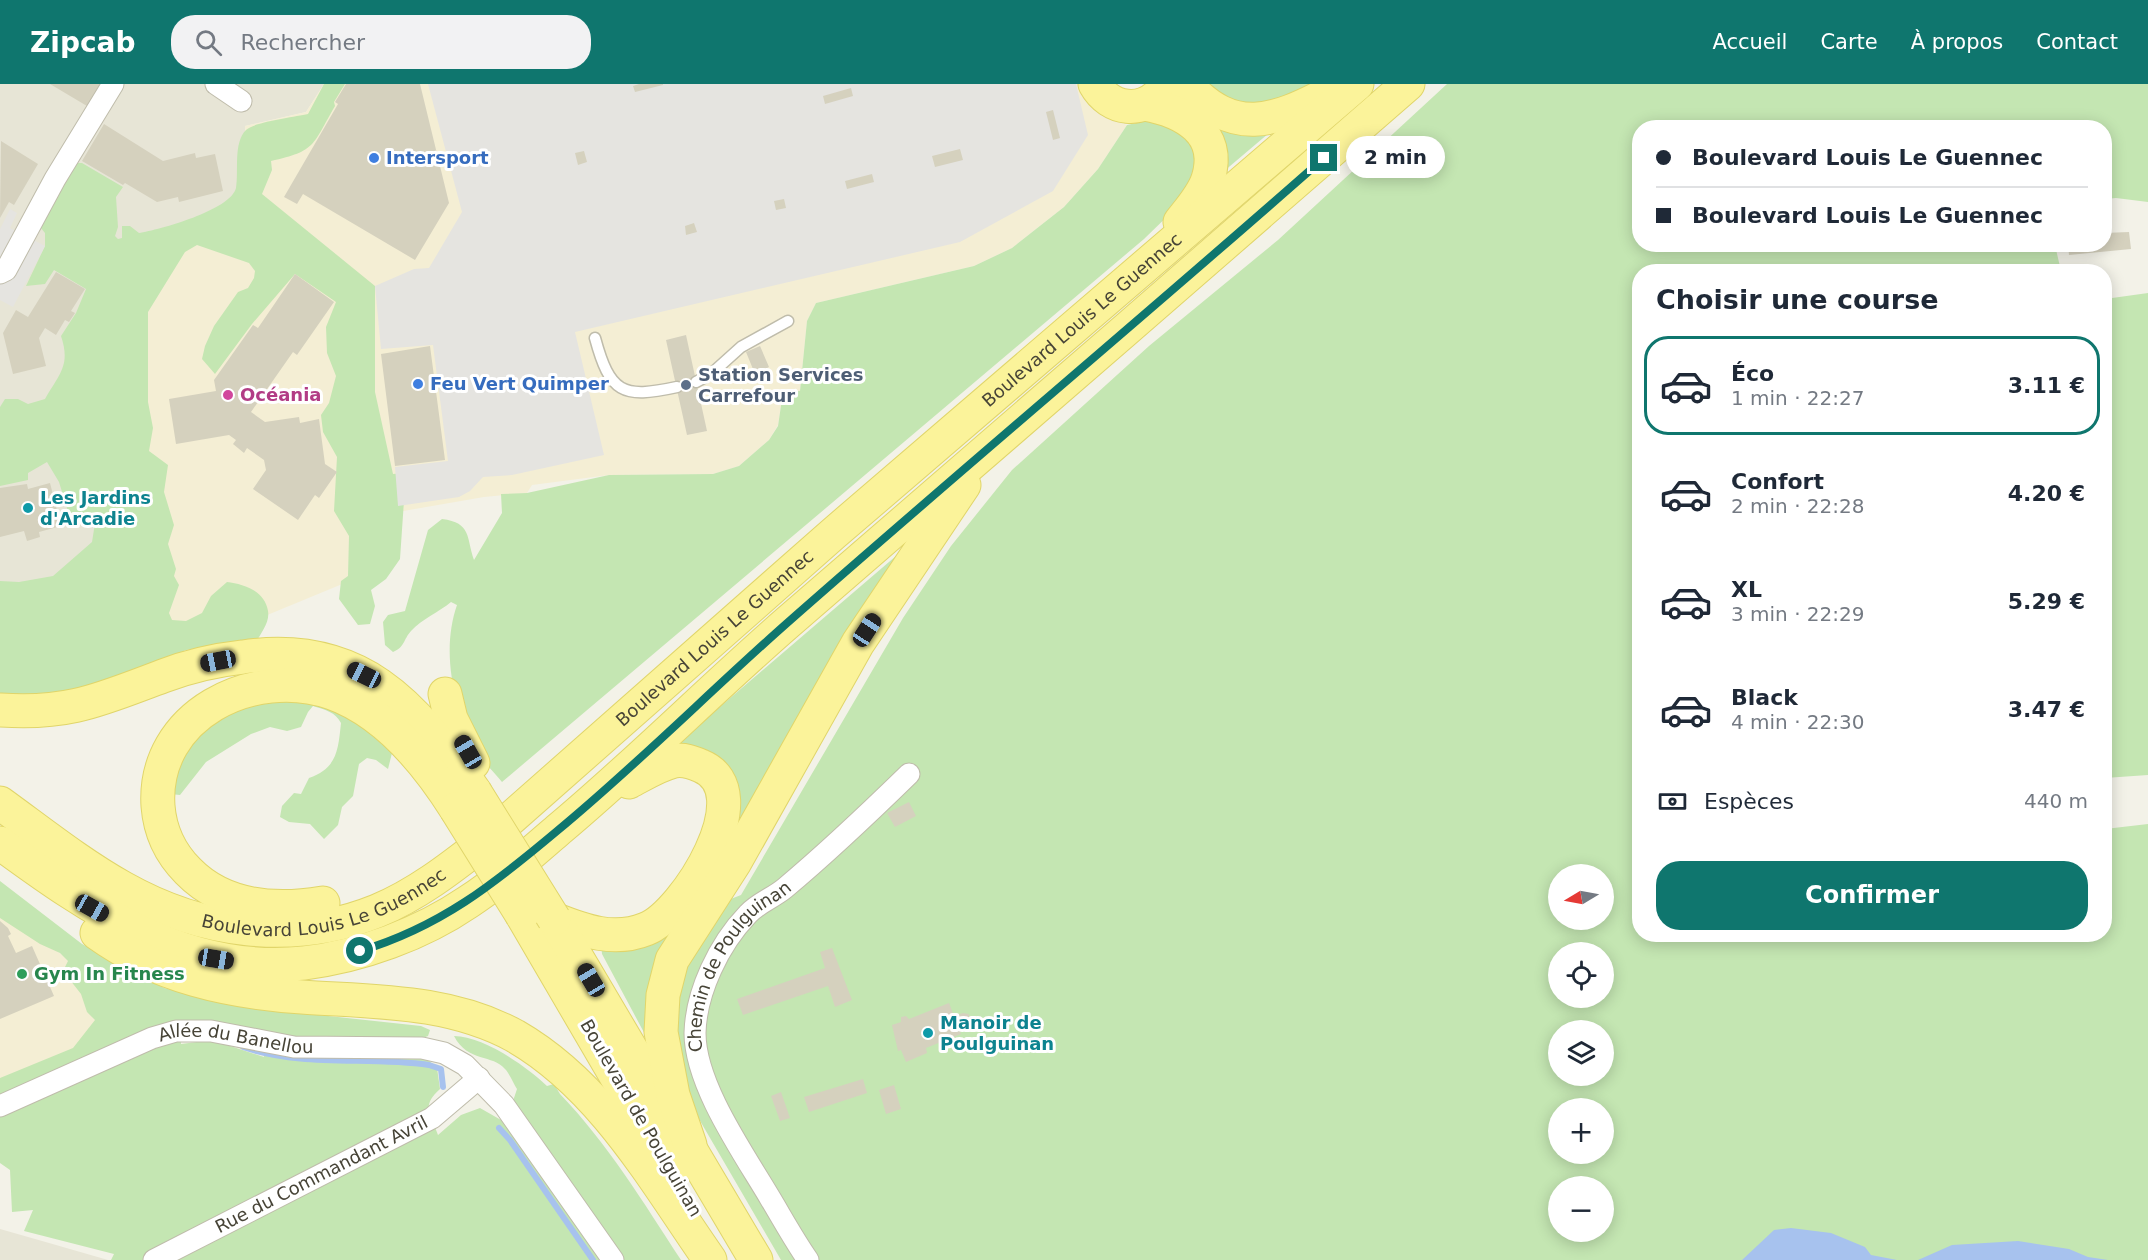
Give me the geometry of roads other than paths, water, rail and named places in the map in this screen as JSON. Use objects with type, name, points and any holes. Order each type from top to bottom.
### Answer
[{"type":"main road","points":[[1095,84],[1102,95],[1111,102],[1130,107],[1156,94],[1172,110],[1194,124],[1208,143],[1210,169],[1208,180],[1196,201],[1141,271]]},
{"type":"main road","points":[[1186,84],[1219,113],[1232,118],[1256,120],[1293,111],[1347,84]]},
{"type":"main road","name":"Boulevard Louis Le Guennec","points":[[0,803],[97,872],[152,903],[189,917],[231,928],[264,931],[301,930],[376,911],[394,903],[459,862],[545,790],[825,542],[1357,84]]},
{"type":"main road","name":"Boulevard Louis Le Guennec","points":[[0,843],[92,908],[158,941],[216,959],[243,963],[306,962],[368,949],[435,922],[467,903],[516,866],[595,799],[784,626],[1408,84]]},
{"type":"main road","points":[[690,1145],[673,1095],[662,1039],[663,995],[672,960],[735,862],[858,643],[988,450]]},
{"type":"main road","points":[[0,710],[38,712],[73,708],[205,663],[265,654],[305,654],[351,668],[393,695],[441,746],[472,796]]},
{"type":"main road","points":[[472,796],[443,788],[409,748],[378,720],[333,693],[298,686],[248,690],[223,698],[202,710],[172,744],[164,761],[158,788],[158,811],[165,838],[175,857],[208,889],[239,902],[279,908],[331,902],[377,888],[545,790]]},
{"type":"main road","points":[[445,694],[472,796]]},
{"type":"main road","points":[[554,919],[600,934],[630,934],[649,928],[665,917],[697,875],[709,854],[724,818],[725,805],[716,779],[710,771],[685,760],[660,766],[595,799]]},
{"type":"main road","name":"Boulevard de Poulguinan","points":[[472,796],[509,845],[690,1145],[756,1260]]},
{"type":"main road","name":"Boulevard de Poulguinan","points":[[472,796],[522,915],[590,1027],[720,1260]]},
{"type":"main road","points":[[0,851],[39,890],[116,946],[159,968],[191,979],[239,990],[424,1006],[471,1017],[517,1037],[564,1071],[605,1113],[710,1260]]},
{"type":"street","points":[[0,273],[6,270],[55,179],[113,84]]},
{"type":"street","points":[[216,84],[241,100]]},
{"type":"street","name":"Chemin de Poulguinan","points":[[808,1260],[751,1166],[714,1097],[697,1050],[697,1014],[706,983],[719,954],[748,913],[783,889],[867,816],[909,774]]},
{"type":"street","name":"Allée du Banellou","points":[[0,1106],[152,1038],[195,1030],[211,1030],[294,1047],[432,1049],[456,1059],[479,1078]]},
{"type":"street","points":[[479,1078],[504,1105],[613,1260]]},
{"type":"street","name":"Rue du Commandant Avril","points":[[154,1260],[432,1118],[479,1078]]},
{"type":"lane","points":[[696,382],[711,374],[741,347],[788,321]]},
{"type":"lane","points":[[595,338],[603,366],[614,383],[622,389],[639,394],[677,387]]},
{"type":"water","points":[[1791,1228],[1831,1233],[1865,1247],[1871,1255],[1897,1260],[1742,1260],[1774,1230]]},
{"type":"water","points":[[2018,1241],[2069,1249],[2088,1257],[2108,1260],[1918,1260],[1952,1245]]},
{"type":"waterway","points":[[243,1047],[313,1060],[429,1065],[441,1069],[443,1087]]},
{"type":"waterway","points":[[499,1128],[510,1140],[593,1260]]},
{"type":"place","name":"Intersport","points":[[374,158]]},
{"type":"place","name":"Feu Vert Quimper","points":[[418,384]]},
{"type":"place","name":"Station Services Carrefour","points":[[686,385]]},
{"type":"place","name":"Océania","points":[[228,395]]},
{"type":"place","name":"Les Jardins d'Arcadie","points":[[28,508]]},
{"type":"place","name":"Gym In Fitness","points":[[22,974]]},
{"type":"place","name":"Manoir de Poulguinan","points":[[928,1033]]}]
